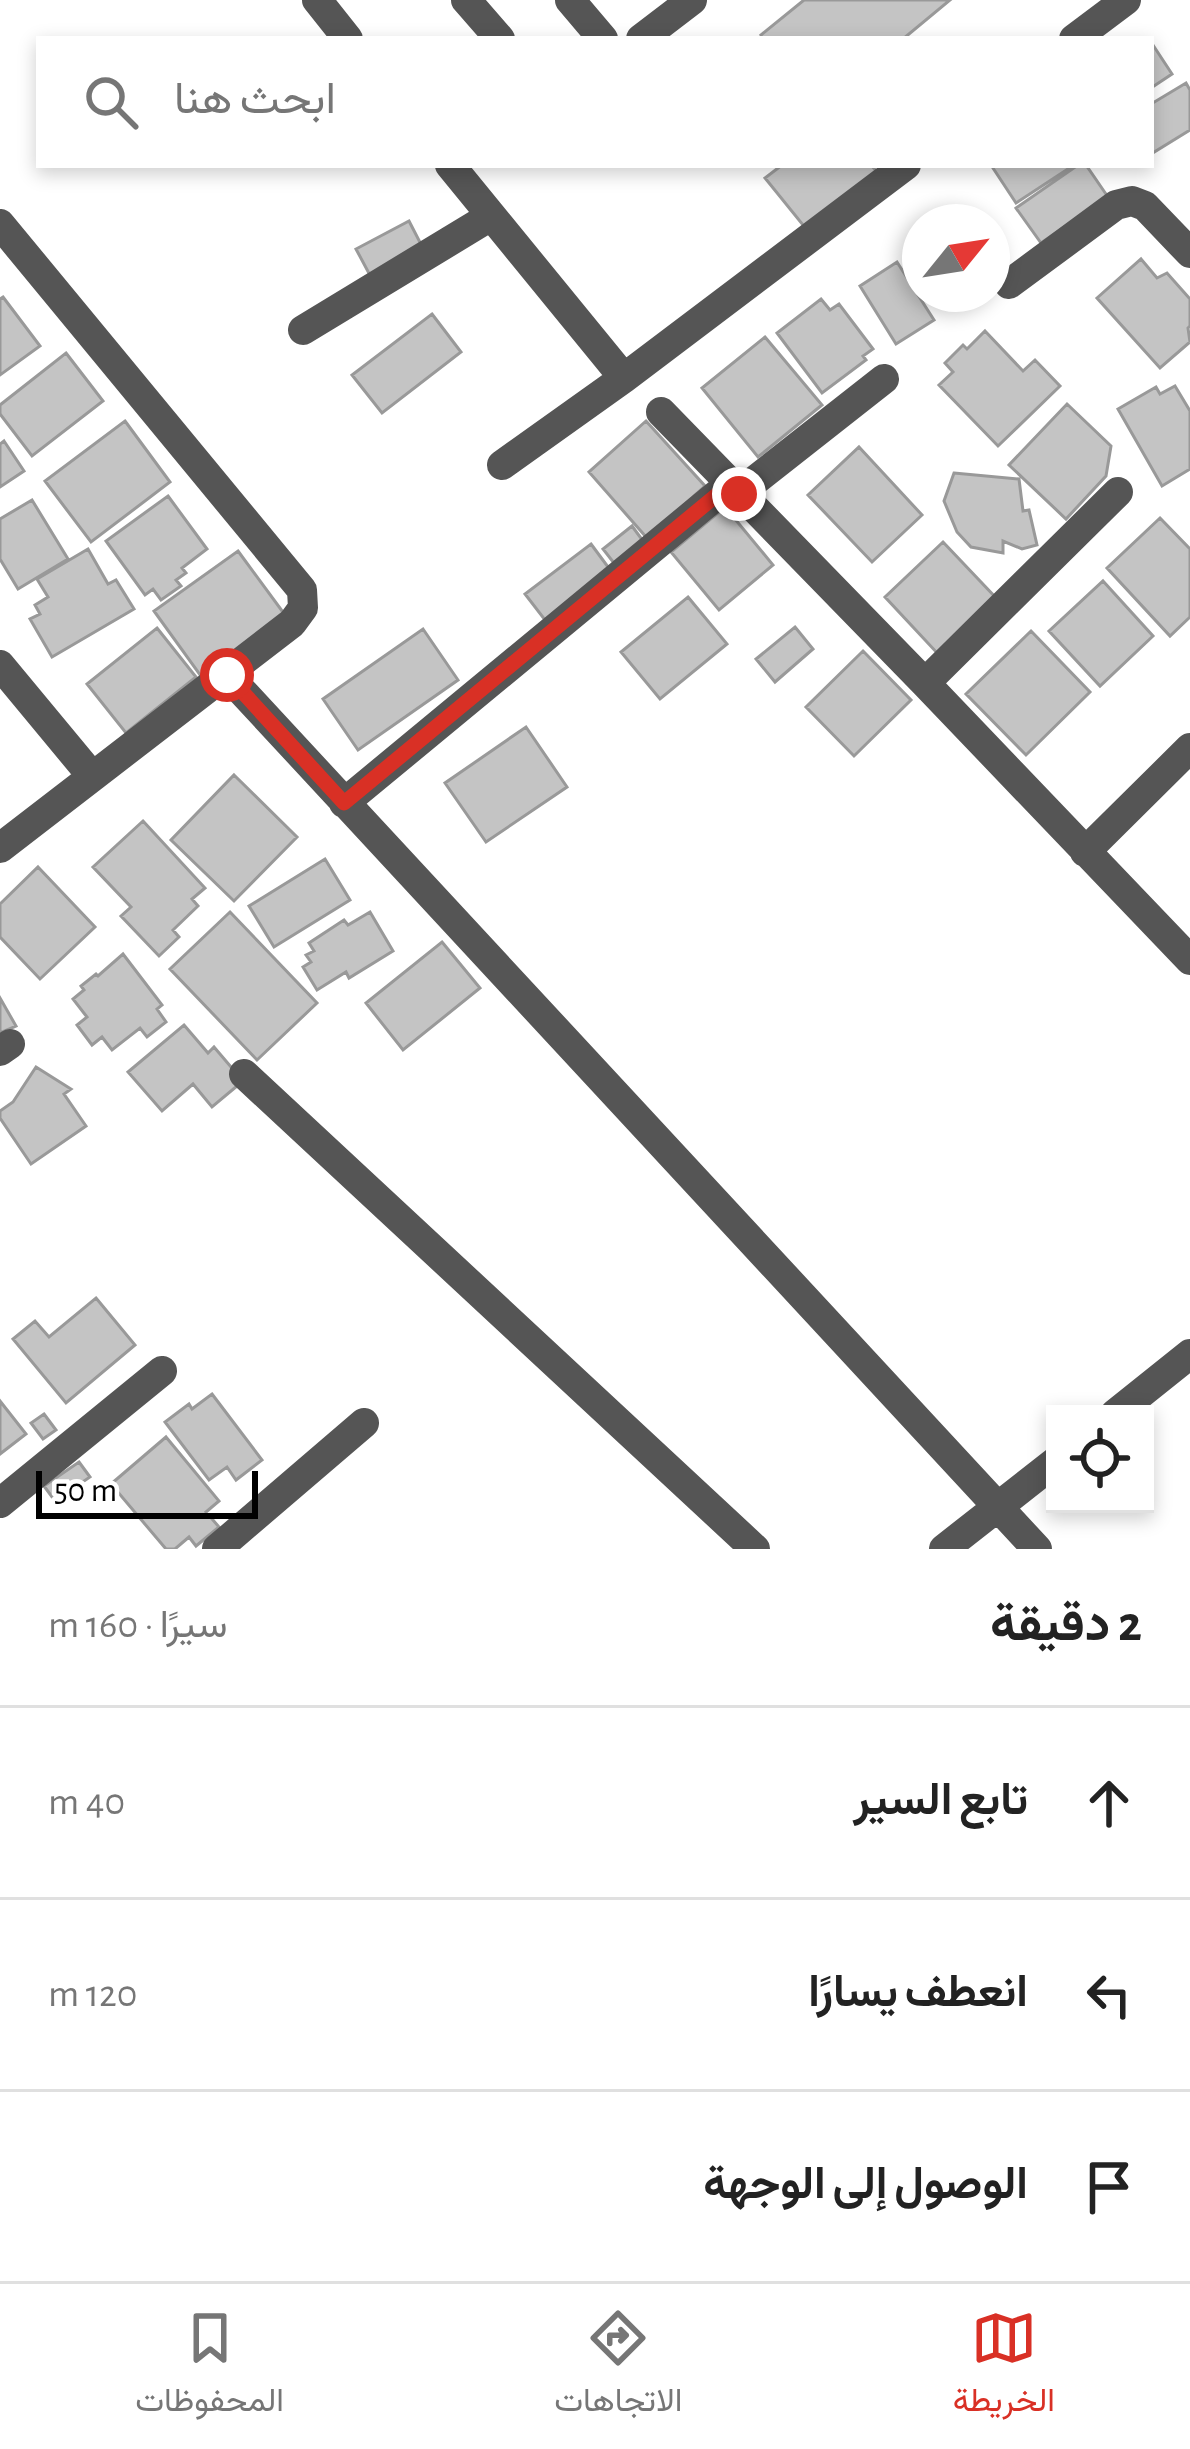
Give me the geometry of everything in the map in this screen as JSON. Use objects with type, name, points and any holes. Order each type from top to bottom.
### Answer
[{"type":"street","points":[[317,0],[346,36]]},
{"type":"street","points":[[466,0],[497,36]]},
{"type":"street","points":[[570,0],[600,36]]},
{"type":"street","points":[[645,36],[692,0]]},
{"type":"street","points":[[1078,36],[1126,0]]},
{"type":"street","points":[[502,465],[902,168]]},
{"type":"street","points":[[463,169],[491,216],[623,378]]},
{"type":"street","points":[[1010,283],[1116,205],[1132,201],[1145,206],[1190,253]]},
{"type":"street","points":[[303,330],[491,216]]},
{"type":"street","points":[[0,224],[302,590],[303,608],[292,623],[227,675],[0,848]]},
{"type":"street","points":[[344,803],[735,489],[884,379]]},
{"type":"street","points":[[661,412],[1190,961]]},
{"type":"street","points":[[925,682],[1118,492]]},
{"type":"street","points":[[0,665],[92,776]]},
{"type":"street","points":[[227,675],[1037,1549]]},
{"type":"street","points":[[1085,852],[1190,748]]},
{"type":"street","points":[[244,1074],[755,1549]]},
{"type":"street","points":[[1126,1405],[1190,1354]]},
{"type":"street","points":[[0,1503],[162,1371]]},
{"type":"street","points":[[217,1549],[364,1423]]},
{"type":"street","points":[[944,1549],[1046,1469]]},
{"type":"building","points":[[804,0],[950,0],[907,36],[761,35]]},
{"type":"building","points":[[1154,47],[1172,74],[1154,86]]},
{"type":"building","points":[[1186,83],[1190,90],[1190,130],[1154,152],[1154,102]]},
{"type":"building","points":[[778,168],[874,168],[878,173],[807,230],[765,178]]},
{"type":"building","points":[[993,168],[1069,168],[1016,203]]},
{"type":"building","points":[[1074,168],[1088,168],[1108,197],[1041,243],[1016,208]]},
{"type":"building","points":[[409,221],[425,252],[372,279],[356,249]]},
{"type":"building","points":[[1141,259],[1157,278],[1167,273],[1190,299],[1190,342],[1160,368],[1097,298]]},
{"type":"building","points":[[897,262],[902,270],[902,312],[929,312],[934,320],[896,344],[860,286]]},
{"type":"building","points":[[0,299],[40,346],[0,375]]},
{"type":"building","points":[[821,299],[830,310],[839,304],[873,349],[863,356],[866,360],[822,393],[777,333]]},
{"type":"building","points":[[432,314],[461,352],[382,413],[352,375]]},
{"type":"building","points":[[985,331],[1023,371],[1035,360],[1060,386],[998,446],[939,385],[953,372],[945,363]]},
{"type":"building","points":[[765,337],[822,405],[758,457],[702,388]]},
{"type":"building","points":[[66,353],[103,401],[32,456],[0,414],[0,405]]},
{"type":"building","points":[[1175,386],[1190,411],[1190,469],[1162,486],[1118,409],[1156,387],[1160,394]]},
{"type":"building","points":[[1067,404],[1111,446],[1106,476],[1066,519],[1009,465]]},
{"type":"building","points":[[125,421],[170,482],[91,542],[45,481]]},
{"type":"building","points":[[646,421],[705,486],[647,538],[589,472]]},
{"type":"building","points":[[4,441],[24,471],[0,487],[0,444]]},
{"type":"building","points":[[859,447],[922,515],[872,562],[808,495]]},
{"type":"building","points":[[954,473],[1019,479],[1023,511],[1029,510],[1037,545],[1022,549],[1003,541],[1003,553],[971,547],[957,532],[944,501]]},
{"type":"building","points":[[168,496],[207,549],[182,568],[186,573],[176,580],[181,586],[161,600],[153,589],[145,595],[106,541]]},
{"type":"building","points":[[32,500],[68,559],[18,589],[0,559],[0,519]]},
{"type":"building","points":[[725,507],[773,565],[719,610],[671,552]]},
{"type":"building","points":[[1160,518],[1190,549],[1190,617],[1170,636],[1107,568]]},
{"type":"building","points":[[632,526],[646,545],[617,567],[603,549]]},
{"type":"building","points":[[943,542],[998,600],[939,655],[885,597]]},
{"type":"building","points":[[591,544],[611,571],[545,620],[525,594]]},
{"type":"building","points":[[88,549],[108,584],[116,580],[134,609],[52,657],[30,619],[40,614],[35,605],[48,597],[37,579]]},
{"type":"building","points":[[238,551],[288,619],[203,679],[154,611]]},
{"type":"building","points":[[1103,581],[1153,636],[1100,686],[1049,631]]},
{"type":"building","points":[[688,597],[727,644],[660,699],[621,652]]},
{"type":"building","points":[[795,627],[813,649],[775,682],[756,659]]},
{"type":"building","points":[[157,628],[196,677],[126,733],[87,684]]},
{"type":"building","points":[[423,629],[458,680],[358,750],[323,699]]},
{"type":"building","points":[[1031,631],[1090,692],[1026,755],[966,694]]},
{"type":"building","points":[[863,651],[911,700],[854,756],[806,707]]},
{"type":"building","points":[[526,727],[567,787],[486,842],[445,783]]},
{"type":"building","points":[[234,775],[297,837],[234,901],[171,840]]},
{"type":"building","points":[[143,821],[205,888],[192,899],[198,906],[173,930],[179,937],[159,956],[121,916],[131,907],[93,867]]},
{"type":"building","points":[[325,859],[350,900],[274,947],[249,906]]},
{"type":"building","points":[[38,867],[95,927],[40,979],[0,937],[0,904]]},
{"type":"building","points":[[230,912],[317,1003],[257,1060],[170,969]]},
{"type":"building","points":[[370,912],[393,951],[349,978],[346,972],[317,990],[303,967],[311,962],[306,955],[314,951],[309,943],[344,920],[348,925]]},
{"type":"building","points":[[442,942],[480,988],[403,1050],[366,1003]]},
{"type":"building","points":[[123,954],[162,1005],[157,1009],[166,1022],[147,1037],[140,1028],[112,1050],[102,1037],[92,1045],[77,1025],[87,1017],[73,999],[84,990],[81,986]]},
{"type":"building","points":[[0,998],[16,1026],[0,1033]]},
{"type":"building","points":[[184,1025],[208,1053],[214,1047],[243,1081],[212,1107],[193,1084],[162,1111],[128,1072]]},
{"type":"building","points":[[36,1067],[71,1089],[64,1094],[86,1126],[31,1164],[0,1111],[13,1102]]},
{"type":"building","points":[[96,1298],[135,1345],[66,1403],[13,1339],[35,1321],[49,1337]]},
{"type":"building","points":[[212,1394],[262,1460],[236,1480],[227,1467],[209,1480],[165,1422]]},
{"type":"building","points":[[0,1401],[26,1434],[0,1454]]},
{"type":"building","points":[[44,1414],[56,1430],[43,1439],[31,1423]]},
{"type":"building","points":[[166,1437],[219,1501],[206,1512],[219,1527],[196,1546],[189,1537],[175,1549],[166,1549],[111,1484]]},
{"type":"building","points":[[79,1462],[90,1477],[55,1501],[44,1486]]},
{"type":"route","points":[[227,675],[344,803],[730,484],[739,494]]}]
